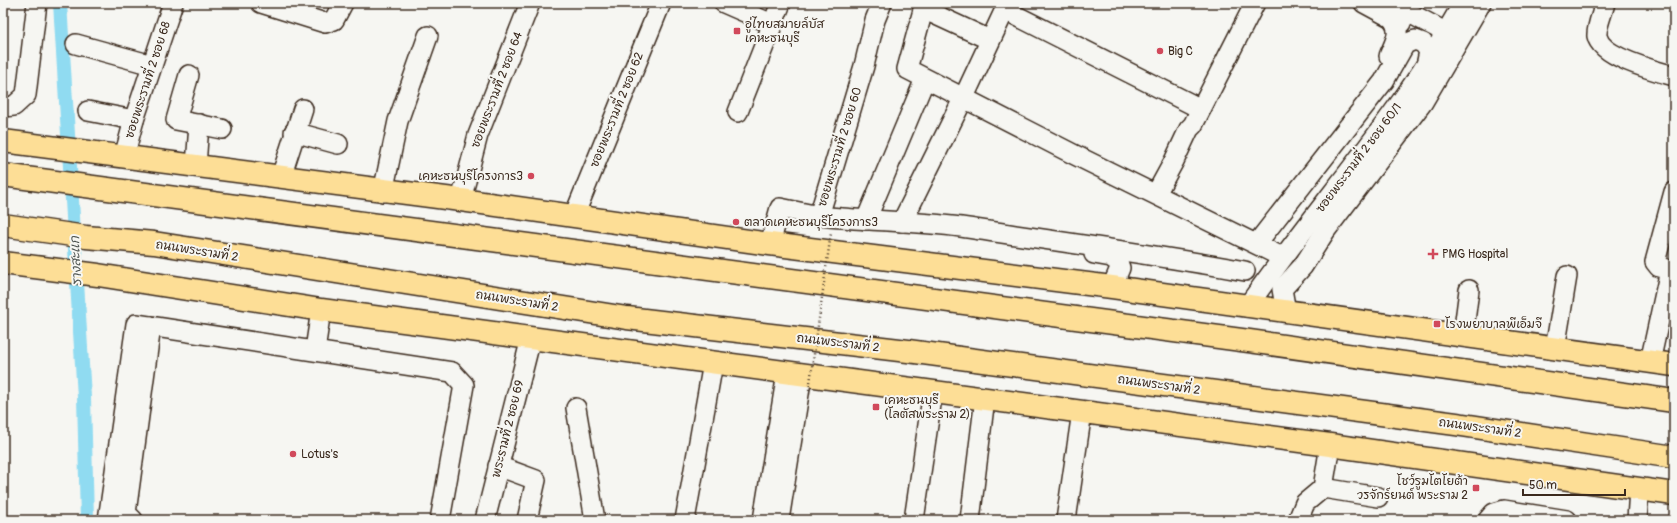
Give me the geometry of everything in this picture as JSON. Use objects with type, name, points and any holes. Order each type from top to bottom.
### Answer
[{"type":"main road","points":[[3,141],[383,192],[460,200],[770,244],[1112,287],[1247,307],[1674,365]]},
{"type":"main road","points":[[3,175],[707,270],[1242,340],[1674,401]]},
{"type":"main road","name":"ถนนพระรามที่ 2","points":[[3,225],[86,237],[154,243],[627,318],[940,356],[1448,423],[1674,457]]},
{"type":"main road","points":[[3,231],[45,231]]},
{"type":"main road","points":[[3,263],[321,310],[713,363],[799,379],[933,391],[1674,494]]},
{"type":"street","points":[[3,107],[14,106],[26,95],[37,3]]},
{"type":"street","name":"ซอยพระรามที่ 2 ซอย 68","points":[[124,157],[134,120],[173,3]]},
{"type":"street","points":[[261,3],[325,23],[334,20],[343,3]]},
{"type":"street","name":"ซอยพระรามที่ 2 ซอย 64","points":[[460,200],[478,135],[530,3]]},
{"type":"street","name":"ซอยพระรามที่ 2 ซอย 62","points":[[574,216],[661,3]]},
{"type":"street","points":[[724,3],[772,24]]},
{"type":"street","points":[[738,112],[781,3]]},
{"type":"street","name":"ซอยพระรามที่ 2 ซอย 60","points":[[770,244],[780,208],[819,216],[864,66],[875,20],[882,3]]},
{"type":"street","points":[[1156,194],[1255,3]]},
{"type":"street","points":[[1364,3],[1391,17],[1442,37]]},
{"type":"street","points":[[1372,3],[1402,9],[1442,37]]},
{"type":"street","name":"ซอยพระรามที่ 2 ซอย 60/1","points":[[1286,312],[1282,289],[1303,266],[1326,230],[1423,102],[1481,3]]},
{"type":"street","points":[[1605,3],[1597,35],[1601,43],[1615,55],[1674,76]]},
{"type":"street","name":"ซอยพระรามที่ 2 ซอย 60/1","points":[[1247,307],[1282,257],[1391,115],[1442,37],[1456,5]]},
{"type":"street","points":[[990,40],[924,6],[907,69],[964,97],[1072,154],[1257,243],[1282,257]]},
{"type":"street","points":[[902,222],[964,97],[1006,6],[1201,109]]},
{"type":"street","points":[[1371,97],[1377,77],[1398,34],[1398,28],[1391,17]]},
{"type":"street","points":[[383,192],[398,121],[428,36]]},
{"type":"street","points":[[1257,243],[1384,81],[1407,42],[1415,40],[1423,43],[1428,51],[1427,61]]},
{"type":"street","points":[[76,44],[152,65]]},
{"type":"street","points":[[188,75],[176,120],[222,130]]},
{"type":"street","points":[[866,220],[925,79]]},
{"type":"street","points":[[280,177],[303,109]]},
{"type":"street","points":[[88,111],[134,120]]},
{"type":"street","points":[[196,166],[199,124]]},
{"type":"street","points":[[294,132],[338,144]]},
{"type":"street","points":[[1650,362],[1667,322],[1672,271],[1660,267],[1655,262],[1674,192]]},
{"type":"street","points":[[819,216],[960,227],[1134,252],[1245,271]]},
{"type":"street","points":[[1042,239],[1069,249],[1111,257],[1117,260],[1120,268],[1112,287]]},
{"type":"street","points":[[1555,349],[1567,276]]},
{"type":"street","points":[[1463,336],[1469,290]]},
{"type":"street","points":[[315,350],[321,310]]},
{"type":"street","points":[[144,325],[452,372],[464,385],[440,520]]},
{"type":"street","points":[[108,520],[144,325]]},
{"type":"street","points":[[133,520],[126,513],[144,325]]},
{"type":"street","name":"พระรามที่ 2 ซอย 69","points":[[485,520],[531,338]]},
{"type":"street","points":[[685,520],[713,363]]},
{"type":"street","points":[[763,520],[799,379]]},
{"type":"street","points":[[779,520],[799,379]]},
{"type":"street","points":[[914,520],[933,391]]},
{"type":"street","points":[[970,520],[985,398]]},
{"type":"street","points":[[576,408],[596,520]]},
{"type":"street","points":[[1066,520],[1082,412]]},
{"type":"street","points":[[1298,520],[1304,502],[1323,488],[1330,445]]},
{"type":"street","points":[[498,466],[536,480],[527,520]]},
{"type":"street","points":[[1323,488],[1378,497]]},
{"type":"street","points":[[1637,520],[1639,489]]},
{"type":"street","points":[[1488,520],[1494,513],[1504,510],[1567,520]]},
{"type":"path","points":[[799,379],[831,233]]},
{"type":"waterway","name":"รางสะแก","points":[[60,3],[84,397],[87,520]]},
{"type":"place","name":"อู่ไทยสมายล์บัส เคหะธนบุรี","points":[[737,31]]},
{"type":"place","name":"Big C","points":[[1160,51]]},
{"type":"place","name":"เคหะธนบุรีโครงการ3","points":[[531,176]]},
{"type":"place","name":"ตลาดเคหะธนบุรีโครงการ3","points":[[736,222]]},
{"type":"place","name":"PMG Hospital","points":[[1433,254]]},
{"type":"place","name":"โรงพยาบาลพีเอ็มจี","points":[[1437,324]]},
{"type":"place","name":"เคหะธนบุรี (โลตัสพระราม 2)","points":[[876,407]]},
{"type":"place","name":"Lotus's","points":[[293,454]]},
{"type":"place","name":"โชว์รูมโตโยต้า วรจักร์ยนต์ พระราม 2","points":[[1476,488]]}]
